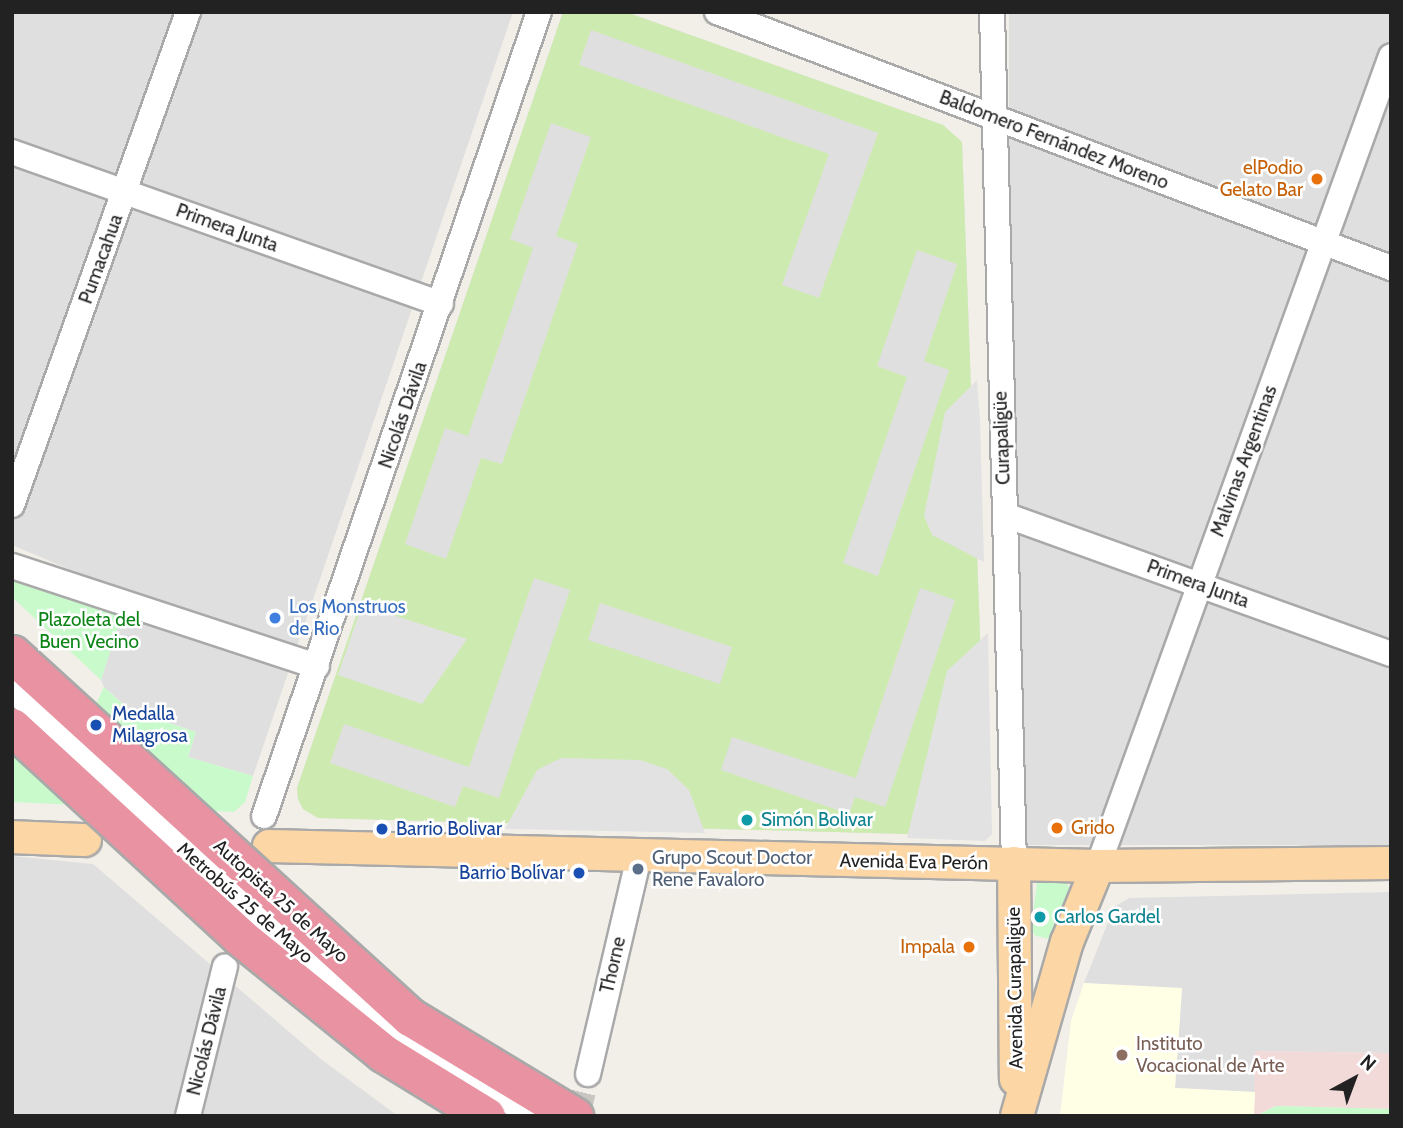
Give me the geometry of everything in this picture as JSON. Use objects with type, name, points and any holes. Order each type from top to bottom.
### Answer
[{"type":"highway","name":"Autopista 25 de Mayo","points":[[12,654],[410,1017],[574,1116]]},
{"type":"highway","points":[[12,727],[240,937],[383,1054],[486,1116]]},
{"type":"main road","name":"Avenida Eva Perón","points":[[267,831],[639,856],[1098,866],[1391,863]]},
{"type":"main road","points":[[12,836],[85,840]]},
{"type":"main road","name":"Avenida Curapaligüe","points":[[1014,863],[1018,1114]]},
{"type":"main road","name":"Avenida Curapaligüe","points":[[1018,1114],[1066,942],[1098,866]]},
{"type":"main road","points":[[1014,933],[1023,945],[1037,951],[1052,950],[1066,942]]},
{"type":"street","name":"Pumacahua","points":[[12,505],[126,192],[188,12]]},
{"type":"street","name":"Nicolás Dávila","points":[[267,831],[317,666],[539,12]]},
{"type":"street","name":"Baldomero Fernández Moreno","points":[[717,12],[997,117],[1323,246],[1391,268]]},
{"type":"street","name":"Curapaligüe","points":[[992,12],[997,117],[1014,863]]},
{"type":"street","name":"Malvinas Argentinas","points":[[1098,866],[1391,56]]},
{"type":"street","name":"Primera Junta","points":[[12,152],[441,304]]},
{"type":"street","name":"Primera Junta","points":[[1005,515],[1391,654]]},
{"type":"street","points":[[12,566],[317,666]]},
{"type":"street","name":"Metrobús 25 de Mayo","points":[[12,689],[252,912],[387,1025],[533,1116]]},
{"type":"street","name":"Thorne","points":[[588,1074],[639,856]]},
{"type":"street","name":"Nicolás Dávila","points":[[188,1116],[225,966]]},
{"type":"shaded area","points":[[12,12],[513,12],[253,776],[188,757],[196,732],[129,709],[104,687],[101,680],[128,594],[12,545]]},
{"type":"shaded area","points":[[563,12],[626,12],[943,125],[962,142],[987,826],[980,836],[318,818],[303,809],[297,788]]},
{"type":"shaded area","points":[[1009,12],[1391,12],[1391,845],[1009,845]]},
{"type":"shaded area","points":[[977,380],[984,562],[932,535],[924,516],[945,412]]},
{"type":"shaded area","points":[[362,605],[467,639],[422,704],[338,675]]},
{"type":"shaded area","points":[[988,633],[992,834],[985,841],[907,838],[947,671]]},
{"type":"shaded area","points":[[561,758],[640,760],[667,769],[689,790],[705,833],[505,829],[537,770]]},
{"type":"shaded area","points":[[12,856],[93,864],[322,1060],[398,1116],[12,1116]]},
{"type":"shaded area","points":[[1391,892],[1391,1053],[1256,1051],[1255,1092],[1175,1088],[1182,989],[1084,983],[1114,907],[1129,898]]},
{"type":"shaded area","name":"Instituto Vocacional de Arte","points":[[1084,983],[1182,988],[1175,1088],[1255,1092],[1254,1116],[1060,1116],[1071,1021]]},
{"type":"shaded area","points":[[1255,1051],[1391,1053],[1391,1109],[1276,1106],[1254,1116]]},
{"type":"green space","points":[[563,12],[626,12],[943,125],[962,142],[987,826],[980,836],[318,818],[303,809],[297,788]],"holes":[[[591,30],[878,133],[819,298],[782,285],[829,154],[579,65]],[[551,123],[591,137],[556,236],[578,244],[502,464],[481,458],[446,559],[405,544],[445,428],[468,436],[533,248],[510,239]],[[917,250],[957,264],[924,361],[949,370],[878,576],[843,563],[907,377],[877,366]],[[534,578],[570,590],[499,798],[463,786],[455,807],[330,763],[344,724],[469,767]],[[920,588],[955,600],[885,807],[855,797],[849,814],[721,770],[732,737],[856,778]],[[600,603],[732,647],[720,684],[588,640]]]},
{"type":"green space","name":"Plazoleta del Buen Vecino","points":[[14,577],[122,615],[101,680],[12,597]]},
{"type":"green space","points":[[104,687],[129,710],[196,732],[188,757],[253,776],[245,802],[234,812],[12,802],[12,748],[56,788]]},
{"type":"green space","points":[[1037,883],[1066,883],[1070,888],[1050,939],[1036,936],[1031,930]]},
{"type":"green space","points":[[1276,1106],[1391,1109],[1391,1116],[1256,1116]]},
{"type":"tunnel","points":[[578,1116],[588,1074]]},
{"type":"place","name":"elPodio Gelato Bar","points":[[1317,179]]},
{"type":"place","name":"Los Monstruos de Rio","points":[[275,618]]},
{"type":"place","name":"Medalla Milagrosa","points":[[96,725]]},
{"type":"place","name":"Simón Bolivar","points":[[747,820]]},
{"type":"place","name":"Grido","points":[[1057,828]]},
{"type":"place","name":"Barrio Bolivar","points":[[382,829]]},
{"type":"place","name":"Grupo Scout Doctor Rene Favaloro","points":[[638,869]]},
{"type":"place","name":"Barrio Bolívar","points":[[579,873]]},
{"type":"place","name":"Carlos Gardel","points":[[1040,917]]},
{"type":"place","name":"Impala","points":[[969,947]]},
{"type":"place","name":"Instituto Vocacional de Arte","points":[[1122,1055]]}]
